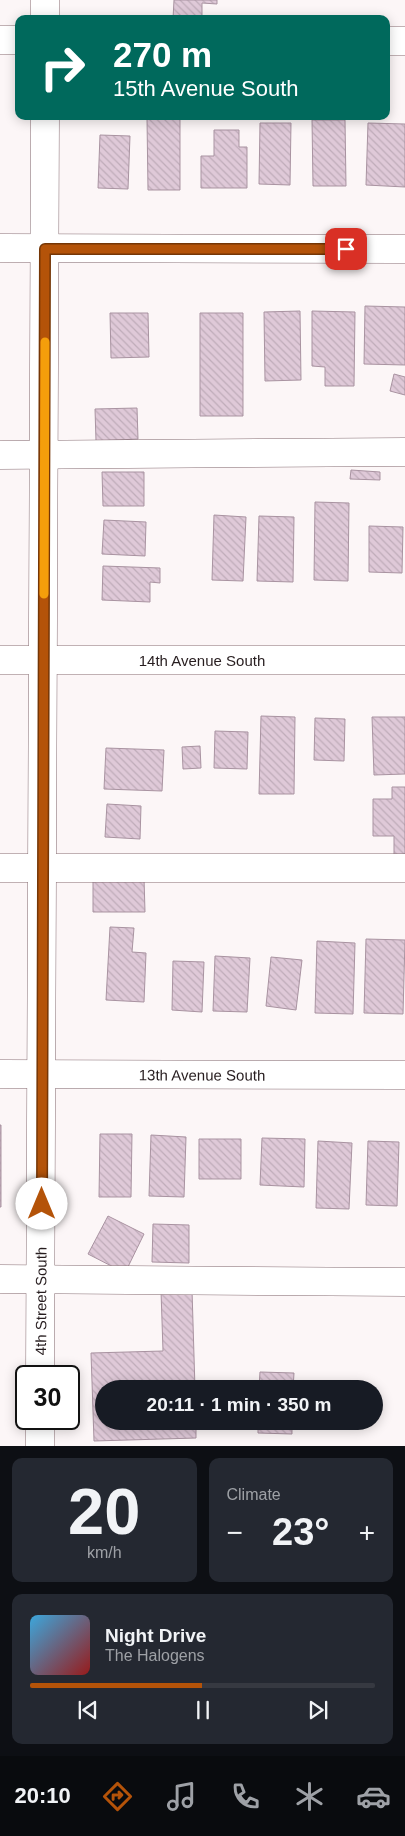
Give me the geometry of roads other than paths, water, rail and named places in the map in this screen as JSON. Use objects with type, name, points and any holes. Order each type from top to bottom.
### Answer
[{"type":"street","points":[[45,0],[45,15]]},
{"type":"street","points":[[0,40],[15,40]]},
{"type":"street","points":[[390,41],[405,41]]},
{"type":"street","name":"4th Street South","points":[[40,1365],[43,1074],[45,120]]},
{"type":"street","points":[[0,248],[405,249]]},
{"type":"street","points":[[0,455],[405,452]]},
{"type":"street","name":"14th Avenue South","points":[[0,660],[405,660]]},
{"type":"street","points":[[0,868],[405,868]]},
{"type":"street","name":"13th Avenue South","points":[[0,1074],[405,1075]]},
{"type":"street","points":[[0,1279],[405,1282]]},
{"type":"street","points":[[40,1430],[40,1446]]}]
